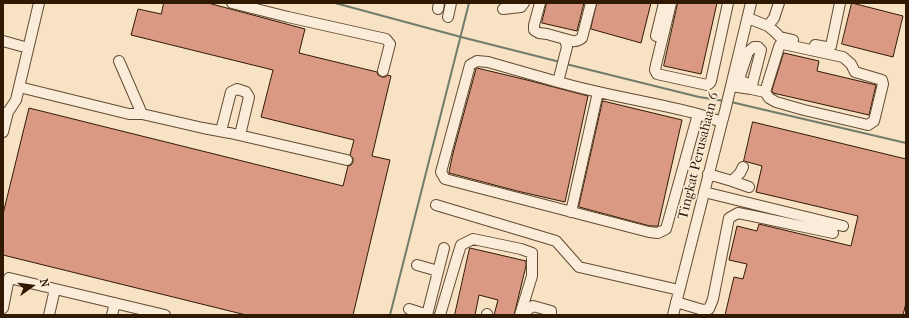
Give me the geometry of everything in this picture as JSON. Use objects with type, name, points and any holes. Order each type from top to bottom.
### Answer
[{"type":"street","points":[[3,132],[6,112],[16,100],[39,3]]},
{"type":"street","points":[[232,3],[386,39],[390,44],[383,71]]},
{"type":"street","points":[[448,17],[451,3]]},
{"type":"street","points":[[503,10],[521,7],[524,3]]},
{"type":"street","points":[[540,3],[534,30],[539,33],[548,34],[566,43],[578,41],[582,38],[591,3]]},
{"type":"street","points":[[648,67],[664,3]]},
{"type":"street","points":[[671,3],[655,70],[658,74],[708,84],[711,81],[728,3]]},
{"type":"street","name":"Tingkat Perusahaan 6","points":[[673,315],[751,3]]},
{"type":"street","points":[[768,26],[774,18],[779,3]]},
{"type":"street","points":[[748,18],[768,26],[780,37],[826,47],[831,46],[840,3]]},
{"type":"street","points":[[3,41],[28,48]]},
{"type":"street","points":[[558,82],[566,43]]},
{"type":"street","points":[[730,86],[748,86],[764,92],[769,98],[776,102],[868,125],[874,121],[883,84],[882,80],[855,72],[843,57],[783,44],[779,47],[764,92]]},
{"type":"street","points":[[119,61],[142,114]]},
{"type":"street","points":[[698,114],[666,229],[658,233],[649,232],[445,179],[441,172],[470,65],[477,61],[488,62],[598,92],[698,114],[722,122]]},
{"type":"street","points":[[19,87],[129,114],[142,114],[348,160]]},
{"type":"street","points":[[221,131],[232,92],[237,89],[246,92],[249,97],[240,135]]},
{"type":"street","points":[[571,212],[598,92]]},
{"type":"street","points":[[732,181],[740,173],[743,167]]},
{"type":"street","points":[[708,174],[749,187]]},
{"type":"street","points":[[704,192],[843,226]]},
{"type":"street","points":[[436,205],[556,241],[579,266],[679,290]]},
{"type":"street","points":[[676,302],[703,310],[710,309],[729,218],[738,213],[833,233]]},
{"type":"street","points":[[440,315],[461,245],[473,239],[521,249],[532,253],[532,276],[520,315]]},
{"type":"street","points":[[409,309],[427,315],[444,248]]},
{"type":"street","points":[[417,265],[438,271]]},
{"type":"street","points":[[3,308],[6,277],[165,315]]},
{"type":"street","points":[[49,315],[55,288]]},
{"type":"street","points":[[112,315],[115,303]]},
{"type":"street","points":[[525,315],[527,310],[533,306],[551,311],[551,315]]},
{"type":"building","points":[[164,3],[208,3],[305,29],[299,53],[377,72],[378,75],[382,77],[388,75],[391,76],[372,156],[390,160],[353,315],[246,315],[3,255],[3,214],[29,108],[343,186],[348,166],[353,162],[353,158],[350,155],[354,140],[261,117],[273,70],[131,35],[138,9],[161,14]]},
{"type":"building","points":[[547,3],[584,3],[577,31],[542,23]]},
{"type":"building","points":[[597,3],[651,3],[641,43],[591,29]]},
{"type":"building","points":[[678,3],[717,3],[701,74],[664,66]]},
{"type":"building","points":[[852,3],[903,16],[893,57],[842,44]]},
{"type":"building","points":[[784,53],[819,61],[817,71],[876,85],[869,115],[773,93],[772,91]]},
{"type":"building","points":[[477,68],[588,96],[565,202],[449,173],[453,153]]},
{"type":"building","points":[[603,101],[682,120],[658,226],[650,226],[579,207]]},
{"type":"building","points":[[753,122],[906,159],[906,303],[903,315],[725,315],[734,277],[743,279],[747,264],[729,260],[737,226],[757,231],[759,224],[851,246],[858,216],[756,192],[762,166],[744,161]]},
{"type":"building","points":[[470,248],[526,261],[514,315],[494,315],[498,300],[479,295],[475,315],[455,315]]},
{"type":"waterway","points":[[335,3],[560,62]]},
{"type":"waterway","points":[[390,315],[469,3]]},
{"type":"waterway","points":[[566,64],[699,97],[725,101]]},
{"type":"waterway","points":[[731,102],[906,143]]}]
